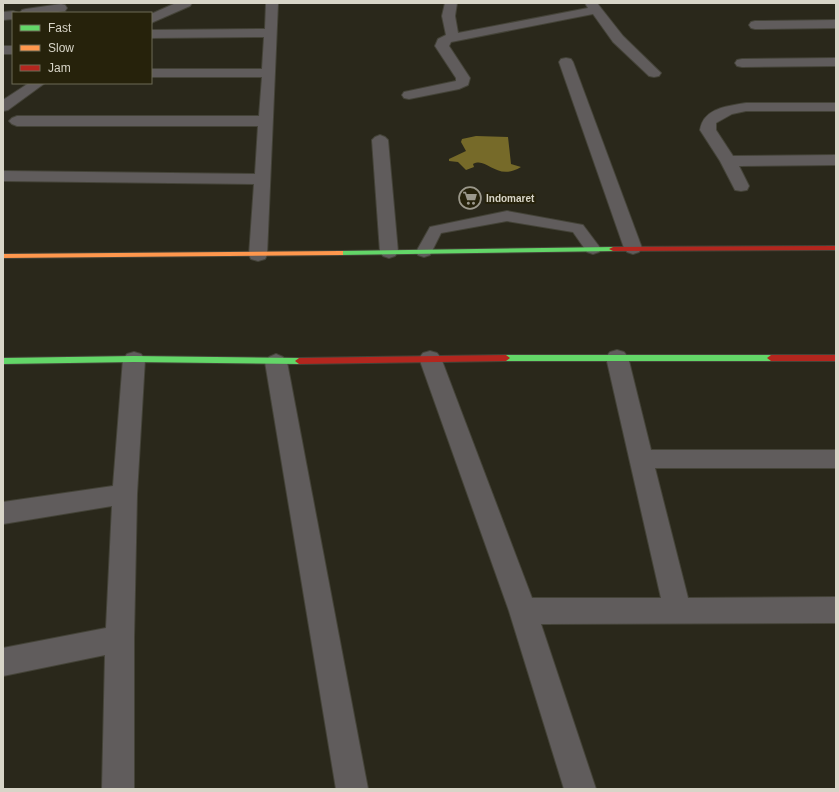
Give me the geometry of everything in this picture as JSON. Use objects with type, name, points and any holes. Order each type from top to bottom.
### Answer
[{"type":"street","points":[[152,19],[186,3]]},
{"type":"street","points":[[258,255],[272,3]]},
{"type":"street","points":[[451,3],[448,9],[449,27],[453,37]]},
{"type":"street","points":[[409,95],[459,86],[463,82],[463,78],[442,46],[443,42],[453,37],[594,7],[618,39],[654,73]]},
{"type":"street","points":[[33,12],[61,8]]},
{"type":"street","points":[[755,25],[836,24]]},
{"type":"street","points":[[152,34],[271,33]]},
{"type":"street","points":[[566,62],[633,248]]},
{"type":"street","points":[[742,63],[836,62]]},
{"type":"street","points":[[152,73],[269,73]]},
{"type":"street","points":[[3,107],[37,84]]},
{"type":"street","points":[[741,186],[728,161],[708,130],[709,122],[716,116],[728,110],[746,107],[836,107]]},
{"type":"street","points":[[17,121],[266,121]]},
{"type":"street","points":[[380,140],[389,252]]},
{"type":"street","points":[[728,161],[836,160]]},
{"type":"street","points":[[3,176],[262,179]]},
{"type":"street","points":[[3,256],[258,255],[633,248],[836,248]]},
{"type":"street","points":[[617,356],[677,610]]},
{"type":"street","points":[[3,361],[134,359],[276,362],[430,358],[617,356],[836,358]]},
{"type":"street","points":[[430,358],[523,611],[580,789]]},
{"type":"street","points":[[118,789],[120,638],[125,494],[134,359]]},
{"type":"street","points":[[276,362],[352,789]]},
{"type":"street","points":[[641,459],[836,459]]},
{"type":"street","points":[[3,514],[125,494]]},
{"type":"street","points":[[523,611],[836,610]]},
{"type":"street","points":[[3,662],[120,638]]},
{"type":"lane","points":[[424,252],[435,230],[507,216],[578,228],[593,249]]},
{"type":"shaded area","points":[[476,136],[508,137],[511,164],[521,167],[505,172],[478,162],[473,164],[474,167],[466,170],[458,162],[449,161],[449,159],[466,151],[461,142],[462,139]]},
{"type":"traffic: fast","points":[[340,253],[613,249]]},
{"type":"traffic: fast","points":[[506,358],[771,358]]},
{"type":"traffic: fast","points":[[3,361],[134,359],[299,361]]},
{"type":"traffic: slow","points":[[3,256],[340,253]]},
{"type":"traffic: jam","points":[[613,249],[836,248]]},
{"type":"traffic: jam","points":[[299,361],[506,358]]},
{"type":"traffic: jam","points":[[771,358],[836,358]]},
{"type":"place","name":"Indomaret","points":[[470,198]]}]
